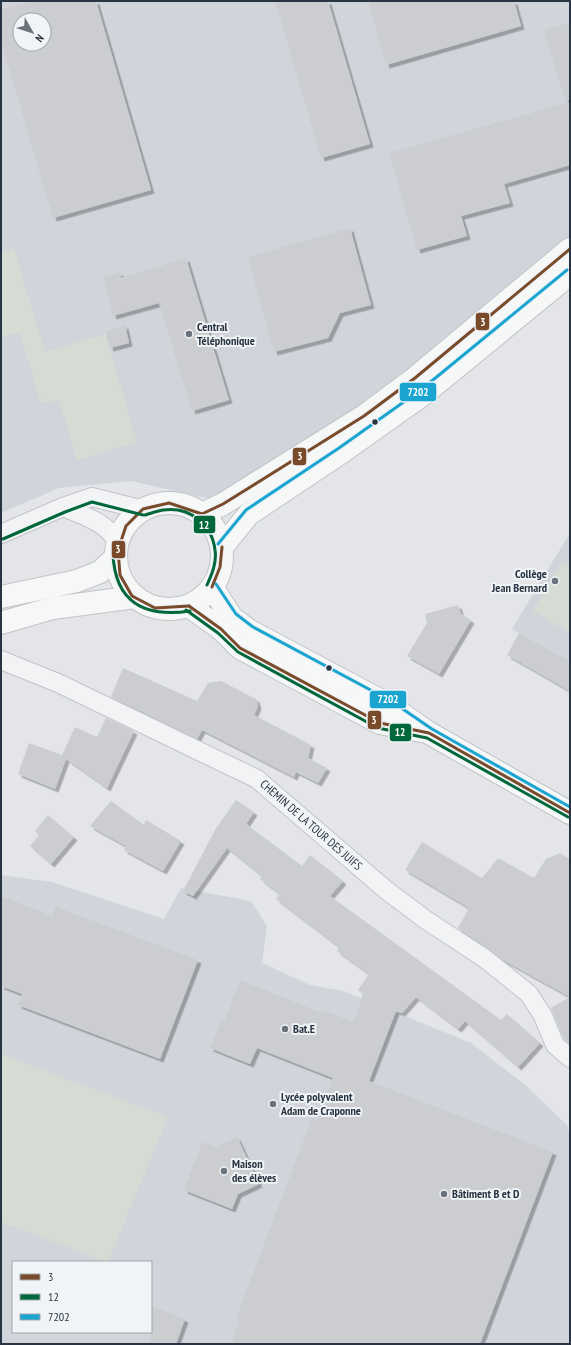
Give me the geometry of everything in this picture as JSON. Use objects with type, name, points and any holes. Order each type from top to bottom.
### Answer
[{"type":"main road","points":[[202,514],[223,504],[364,416],[415,378],[570,249]]},
{"type":"main road","points":[[222,547],[249,514],[342,452],[425,393],[570,274]]},
{"type":"main road","points":[[171,503],[187,506],[202,514],[214,529],[222,547],[222,561],[219,574],[212,587],[202,598],[189,606],[175,609],[161,609],[147,605],[135,597],[125,586],[118,572],[117,550],[123,530],[132,518],[155,505],[171,503]]},
{"type":"main road","points":[[1,597],[76,581],[100,572],[117,550]]},
{"type":"main road","points":[[212,587],[232,618],[250,631],[389,705],[429,733],[570,813]]},
{"type":"main road","points":[[1,623],[53,608],[135,597]]},
{"type":"main road","points":[[189,606],[221,630],[240,648],[380,723],[429,733]]},
{"type":"street","points":[[1,534],[63,507],[92,497],[144,510]]},
{"type":"street","points":[[63,507],[99,522],[113,533],[117,550]]},
{"type":"street","name":"CHEMIN DE LA TOUR DES JUIFS","points":[[1,660],[58,683],[257,779],[386,890],[426,920],[484,958],[529,994],[543,1016],[556,1045],[570,1058]]},
{"type":"shaded area","points":[[1,1],[570,1],[570,238],[450,339],[317,440],[219,501],[131,481],[59,488],[1,513]]},
{"type":"shaded area","points":[[14,248],[45,352],[105,334],[137,442],[77,460],[59,400],[41,403],[20,333],[1,337],[1,251]]},
{"type":"shaded area","name":"Collège Jean Bernard","points":[[570,533],[570,661],[512,629]]},
{"type":"shaded area","points":[[562,562],[570,566],[570,633],[533,611]]},
{"type":"shaded area","name":"Lycée polyvalent Adam de Craponne","points":[[1,875],[52,882],[164,919],[181,888],[251,901],[267,926],[262,963],[310,985],[343,991],[471,1043],[524,1084],[567,1125],[570,1136],[570,1344],[1,1344]]},
{"type":"shaded area","points":[[1,1054],[168,1117],[108,1261],[1,1222]]},
{"type":"building","points":[[32,1],[96,1],[151,190],[53,218],[1,41],[1,10]]},
{"type":"building","points":[[275,1],[328,1],[370,144],[321,158]]},
{"type":"building","points":[[368,1],[514,1],[521,26],[386,65]]},
{"type":"building","points":[[570,22],[570,100],[565,101],[544,30]]},
{"type":"building","points":[[570,102],[570,165],[504,184],[510,203],[461,216],[467,236],[417,250],[389,153]]},
{"type":"building","points":[[350,228],[371,305],[340,313],[328,338],[274,352],[248,257]]},
{"type":"building","name":"Central Téléphonique","points":[[186,258],[229,400],[192,411],[159,303],[113,316],[103,277],[120,272],[121,278]]},
{"type":"building","points":[[125,325],[129,343],[110,348],[106,332]]},
{"type":"building","points":[[458,605],[461,614],[471,620],[439,674],[407,656],[427,623],[425,614]]},
{"type":"building","points":[[519,633],[570,661],[570,691],[507,655]]},
{"type":"building","points":[[123,668],[197,701],[208,683],[221,681],[256,699],[258,706],[254,715],[311,745],[308,758],[327,768],[318,783],[296,772],[294,777],[202,730],[197,739],[111,697]]},
{"type":"building","points":[[106,718],[134,731],[107,788],[66,759],[55,789],[18,774],[29,743],[62,755],[75,727],[97,737]]},
{"type":"building","name":"Bâtiment B et D","points":[[236,800],[254,812],[246,824],[302,866],[310,855],[343,881],[330,896],[501,1020],[507,1014],[540,1043],[518,1067],[465,1021],[458,1029],[416,997],[402,1013],[396,1011],[369,1081],[553,1152],[480,1344],[231,1344],[240,1319],[236,1318],[312,1118],[317,1120],[333,1078],[257,1048],[250,1064],[210,1048],[221,1021],[224,1022],[240,980],[325,1014],[326,1011],[354,1022],[363,994],[358,990],[369,974],[337,951],[339,947],[276,899],[280,894],[260,879],[262,876],[227,848],[193,896],[183,891],[215,830]]},
{"type":"building","points":[[111,801],[144,825],[146,820],[181,841],[163,871],[124,850],[126,846],[90,826]]},
{"type":"building","points":[[48,815],[74,837],[51,864],[30,846],[39,835],[35,831]]},
{"type":"building","points":[[422,842],[482,878],[498,858],[534,878],[546,859],[560,853],[570,859],[570,997],[503,960],[458,928],[469,908],[405,870]]},
{"type":"building","points":[[1,896],[52,916],[56,907],[198,960],[160,1059],[18,1005],[22,994],[1,986]]},
{"type":"building","points":[[570,997],[570,1044],[564,1039],[551,1008]]},
{"type":"building","name":"Maison des élèves","points":[[237,1137],[259,1184],[238,1194],[232,1209],[184,1190],[202,1142],[216,1147]]},
{"type":"building","points":[[152,1306],[185,1319],[176,1344],[151,1344]]},
{"type":"transit line","name":"3","points":[[202,514],[223,504],[364,416],[415,378],[570,249]]},
{"type":"transit line","name":"7202","points":[[218,544],[246,510],[339,448],[422,389],[567,270]]},
{"type":"transit line","name":"12","points":[[3,539],[92,502],[143,515]]},
{"type":"transit line","name":"3","points":[[189,606],[155,608],[132,596],[120,575],[118,550],[126,526],[143,509],[169,503],[202,514]]},
{"type":"transit line","name":"12","points":[[145,515],[163,510],[182,511],[198,519],[204,525],[213,541],[215,550],[214,568],[207,585]]},
{"type":"transit line","name":"12","points":[[113,543],[117,577],[123,590],[131,600],[142,607],[155,611],[171,613],[190,611]]},
{"type":"transit line","name":"3","points":[[212,587],[220,567],[222,547]]},
{"type":"transit line","name":"7202","points":[[216,584],[236,614],[253,627],[391,701],[432,729],[570,807]]},
{"type":"transit line","name":"3","points":[[189,606],[221,629],[240,648],[380,723],[429,733],[570,813]]},
{"type":"transit line","name":"12","points":[[186,610],[218,633],[238,652],[378,728],[427,738],[568,817]]},
{"type":"place","name":"Central Téléphonique","points":[[189,334]]},
{"type":"place","name":"Collège Jean Bernard","points":[[555,581]]},
{"type":"place","name":"Bat.E","points":[[285,1029]]},
{"type":"place","name":"Lycée polyvalent Adam de Craponne","points":[[273,1104]]},
{"type":"place","name":"Maison des élèves","points":[[224,1171]]},
{"type":"place","name":"Bâtiment B et D","points":[[444,1194]]}]
